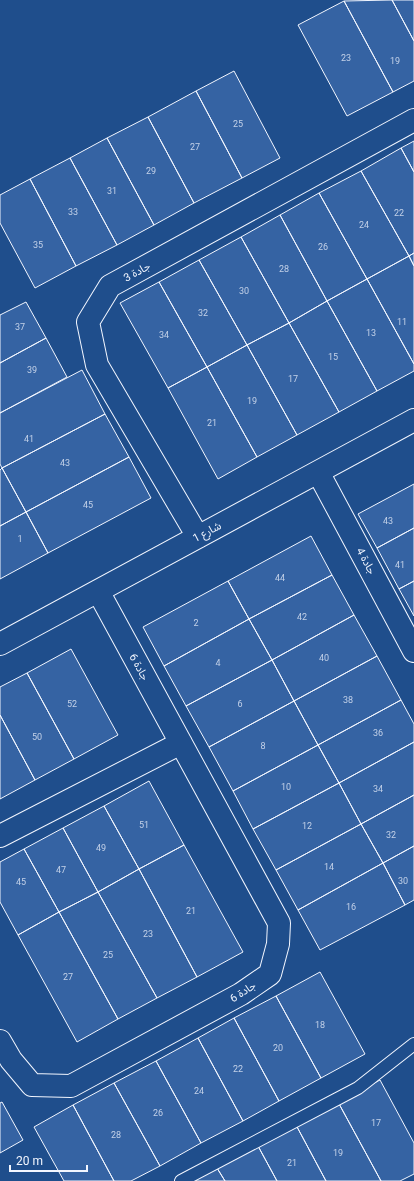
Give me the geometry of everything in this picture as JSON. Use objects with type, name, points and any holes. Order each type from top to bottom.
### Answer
[{"type":"street","name":"جادة 3","points":[[198,537],[97,366],[88,322],[110,286],[414,120]]},
{"type":"street","name":"شارع 1","points":[[0,644],[414,420]]},
{"type":"street","name":"جادة 4","points":[[318,472],[414,651]]},
{"type":"street","name":"جادة 6","points":[[0,1041],[11,1060],[32,1085],[71,1086],[241,994],[270,974],[278,944],[279,923],[98,591]]},
{"type":"street","points":[[0,836],[181,743]]},
{"type":"lane","points":[[181,1181],[358,1088],[414,1044]]},
{"type":"building","points":[[392,0],[414,41],[414,81],[393,92],[344,1]]},
{"type":"building","points":[[392,0],[414,0],[414,41]]},
{"type":"building","points":[[344,1],[393,92],[347,116],[298,25]]},
{"type":"building","points":[[234,71],[280,158],[242,178],[196,91]]},
{"type":"building","points":[[196,91],[242,178],[194,203],[148,117]]},
{"type":"building","points":[[148,117],[194,203],[154,225],[107,138]]},
{"type":"building","points":[[107,138],[154,225],[117,245],[70,158]]},
{"type":"building","points":[[414,141],[414,172],[401,148]]},
{"type":"building","points":[[401,148],[414,172],[414,253],[409,256],[361,171]]},
{"type":"building","points":[[70,158],[117,245],[76,266],[30,179]]},
{"type":"building","points":[[361,171],[409,256],[367,279],[319,193]]},
{"type":"building","points":[[30,179],[76,266],[35,288],[0,223],[0,195]]},
{"type":"building","points":[[319,193],[367,279],[327,301],[280,215]]},
{"type":"building","points":[[280,215],[327,301],[289,323],[241,237]]},
{"type":"building","points":[[241,237],[289,323],[247,345],[199,260]]},
{"type":"building","points":[[414,253],[414,266],[409,256]]},
{"type":"building","points":[[409,256],[414,266],[414,364],[367,279]]},
{"type":"building","points":[[199,260],[247,345],[207,367],[159,282]]},
{"type":"building","points":[[367,279],[414,364],[414,371],[377,391],[327,301]]},
{"type":"building","points":[[159,282],[207,367],[168,388],[120,303]]},
{"type":"building","points":[[327,301],[377,391],[339,412],[289,323]]},
{"type":"building","points":[[26,302],[46,338],[0,363],[0,315]]},
{"type":"building","points":[[289,323],[339,412],[297,435],[247,345]]},
{"type":"building","points":[[46,338],[67,377],[0,413],[0,363]]},
{"type":"building","points":[[247,345],[297,435],[257,457],[207,367]]},
{"type":"building","points":[[207,367],[257,457],[218,479],[168,388]]},
{"type":"building","points":[[82,370],[105,414],[2,468],[0,464],[0,413]]},
{"type":"building","points":[[105,414],[129,457],[26,512],[2,468]]},
{"type":"building","points":[[129,457],[151,498],[48,553],[26,512]]},
{"type":"building","points":[[2,468],[26,512],[0,526],[0,470]]},
{"type":"building","points":[[414,484],[414,528],[377,548],[358,514]]},
{"type":"building","points":[[26,512],[48,553],[0,579],[0,526]]},
{"type":"building","points":[[414,528],[414,581],[399,589],[377,548]]},
{"type":"building","points":[[311,536],[332,575],[249,619],[228,581]]},
{"type":"building","points":[[332,575],[354,615],[272,660],[249,619]]},
{"type":"building","points":[[228,581],[249,619],[164,666],[143,627]]},
{"type":"building","points":[[414,581],[414,616],[399,589]]},
{"type":"building","points":[[354,615],[377,656],[294,701],[272,660]]},
{"type":"building","points":[[249,619],[272,660],[186,706],[164,666]]},
{"type":"building","points":[[71,649],[118,735],[74,759],[27,673]]},
{"type":"building","points":[[377,656],[401,700],[318,745],[294,701]]},
{"type":"building","points":[[272,660],[294,701],[209,747],[186,706]]},
{"type":"building","points":[[27,673],[74,759],[35,780],[0,715],[0,687]]},
{"type":"building","points":[[401,700],[414,724],[414,742],[339,783],[318,745]]},
{"type":"building","points":[[294,701],[318,745],[233,791],[209,747]]},
{"type":"building","points":[[0,715],[35,780],[0,799]]},
{"type":"building","points":[[414,742],[414,795],[361,824],[339,783]]},
{"type":"building","points":[[318,745],[339,783],[253,829],[233,791]]},
{"type":"building","points":[[149,781],[184,845],[139,869],[104,806]]},
{"type":"building","points":[[339,783],[361,824],[276,870],[253,829]]},
{"type":"building","points":[[414,795],[414,846],[383,863],[361,824]]},
{"type":"building","points":[[104,806],[139,869],[98,892],[63,828]]},
{"type":"building","points":[[361,824],[383,863],[298,910],[276,870]]},
{"type":"building","points":[[63,828],[98,892],[59,912],[24,849]]},
{"type":"building","points":[[184,845],[243,952],[197,977],[139,869]]},
{"type":"building","points":[[414,846],[414,900],[405,905],[383,863]]},
{"type":"building","points":[[24,849],[59,912],[18,935],[0,902],[0,862]]},
{"type":"building","points":[[383,863],[405,905],[320,950],[298,910]]},
{"type":"building","points":[[139,869],[197,977],[157,998],[98,892]]},
{"type":"building","points":[[98,892],[157,998],[118,1019],[59,912]]},
{"type":"building","points":[[59,912],[118,1019],[77,1042],[18,935]]},
{"type":"building","points":[[320,972],[365,1054],[321,1078],[276,996]]},
{"type":"building","points":[[276,996],[321,1078],[279,1101],[234,1018]]},
{"type":"building","points":[[234,1018],[279,1101],[243,1121],[198,1038]]},
{"type":"building","points":[[198,1038],[243,1121],[201,1143],[156,1061]]},
{"type":"building","points":[[156,1061],[201,1143],[160,1166],[114,1083]]},
{"type":"building","points":[[380,1080],[414,1143],[414,1174],[400,1181],[381,1181],[338,1102]]},
{"type":"building","points":[[114,1083],[160,1166],[131,1181],[114,1181],[73,1105]]},
{"type":"building","points":[[2,1102],[23,1140],[0,1153],[0,1103]]},
{"type":"building","points":[[338,1102],[381,1181],[326,1181],[296,1125]]},
{"type":"building","points":[[73,1105],[114,1181],[64,1181],[34,1127]]},
{"type":"building","points":[[296,1125],[326,1181],[277,1181],[258,1146]]},
{"type":"building","points":[[258,1146],[277,1181],[225,1181],[217,1168]]},
{"type":"building","points":[[217,1168],[225,1181],[193,1181]]}]
